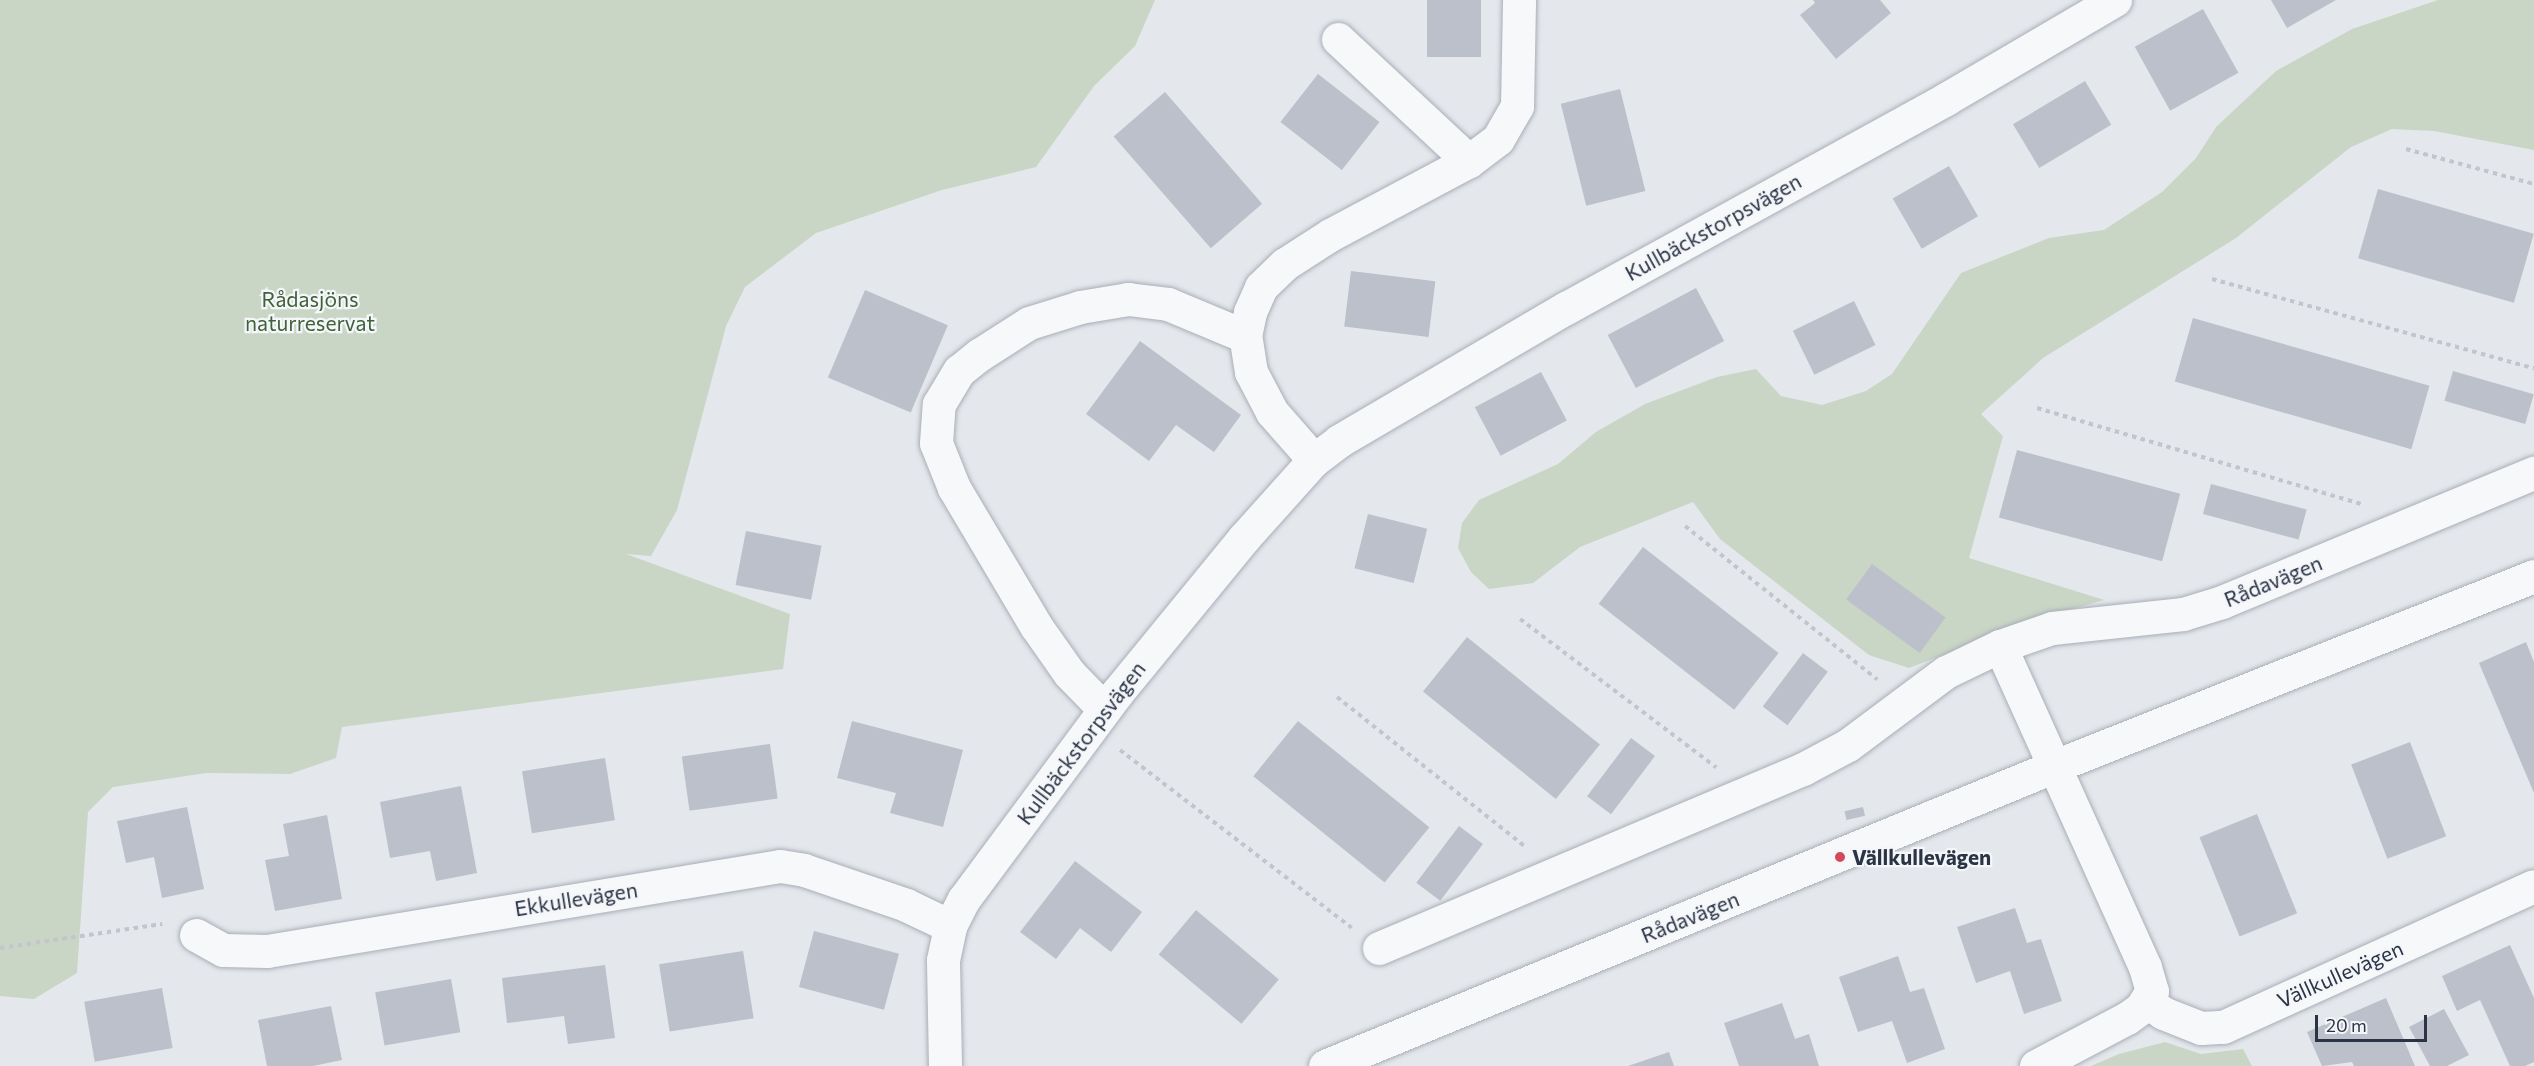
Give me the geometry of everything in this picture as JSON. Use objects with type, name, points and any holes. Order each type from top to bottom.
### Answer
[{"type":"street","points":[[1314,460],[1272,412],[1251,372],[1245,336],[1250,312],[1261,287],[1285,264],[1330,235],[1469,161],[1498,139],[1517,106],[1519,0]]},
{"type":"street","name":"Kullbäckstorpsvägen","points":[[945,1066],[943,960],[950,926],[964,899],[1098,718],[1243,539],[1314,460],[1348,435],[1566,308],[1946,99],[2111,1]]},
{"type":"street","points":[[1338,39],[1469,161]]},
{"type":"street","points":[[1098,718],[1036,626],[954,488],[936,442],[939,404],[959,370],[979,354],[1029,323],[1080,307],[1128,299],[1168,304],[1245,336]]},
{"type":"street","name":"Rådavägen","points":[[1379,948],[1803,769],[1848,745],[1946,672],[2000,646],[2052,628],[2183,614],[2222,602],[2534,473]]},
{"type":"street","name":"Rådavägen","points":[[1325,1066],[2055,766],[2534,576]]},
{"type":"street","points":[[2000,646],[2145,967],[2152,991],[2146,1001],[2127,1018],[2084,1044],[2036,1066]]},
{"type":"street","name":"Ekkullevägen","points":[[196,935],[223,950],[267,951],[780,866],[804,870],[906,905],[950,926]]},
{"type":"street","name":"Vällkullevägen","points":[[2146,1001],[2163,1013],[2201,1028],[2223,1027],[2534,886]]},
{"type":"path","points":[[2406,149],[2534,184]]},
{"type":"path","points":[[2212,279],[2534,368]]},
{"type":"path","points":[[2037,408],[2364,505]]},
{"type":"path","points":[[1685,526],[1883,683]]},
{"type":"path","points":[[1520,619],[1725,774]]},
{"type":"path","points":[[1338,697],[1536,855]]},
{"type":"path","points":[[1098,718],[1379,948]]},
{"type":"path","points":[[0,948],[166,923],[196,935]]},
{"type":"green space","name":"Rådasjöns naturreservat","points":[[0,0],[1155,0],[1135,46],[1094,86],[1036,167],[942,190],[816,233],[745,287],[726,326],[677,510],[651,556],[626,554],[790,614],[783,669],[342,727],[336,758],[290,774],[206,773],[113,787],[88,812],[77,973],[34,999],[0,996]]},
{"type":"green space","points":[[2438,0],[2534,0],[2534,150],[2434,131],[2392,129],[2351,147],[2236,238],[2043,358],[1981,414],[2003,436],[1969,558],[2104,600],[2027,622],[1909,668],[1869,655],[1720,539],[1693,502],[1580,547],[1533,583],[1489,589],[1471,572],[1458,548],[1462,523],[1479,500],[1558,464],[1596,432],[1645,404],[1717,377],[1756,369],[1781,396],[1822,405],[1866,391],[1892,374],[1961,273],[2049,238],[2104,230],[2162,192],[2196,158],[2216,127],[2276,71],[2352,29]]},
{"type":"green space","points":[[2165,1042],[2201,1054],[2243,1049],[2252,1066],[2091,1066],[2119,1054]]},
{"type":"building","points":[[1427,0],[1481,0],[1481,57],[1427,57]]},
{"type":"building","points":[[1813,0],[1880,0],[1891,13],[1836,59],[1800,15],[1815,3]]},
{"type":"building","points":[[2271,0],[2336,0],[2287,28]]},
{"type":"building","points":[[2203,9],[2238,73],[2170,111],[2135,47]]},
{"type":"building","points":[[1318,74],[1379,122],[1342,170],[1280,122]]},
{"type":"building","points":[[2085,81],[2111,125],[2039,168],[2013,124]]},
{"type":"building","points":[[1620,89],[1645,191],[1586,206],[1561,104]]},
{"type":"building","points":[[1165,92],[1262,204],[1211,248],[1114,137]]},
{"type":"building","points":[[1949,166],[1978,216],[1922,249],[1893,198]]},
{"type":"building","points":[[2378,189],[2534,234],[2514,303],[2358,258]]},
{"type":"building","points":[[1351,271],[1435,281],[1429,337],[1344,327]]},
{"type":"building","points":[[1696,288],[1724,341],[1636,388],[1608,335]]},
{"type":"building","points":[[865,290],[948,325],[911,413],[828,377]]},
{"type":"building","points":[[1854,301],[1875,345],[1814,375],[1793,331]]},
{"type":"building","points":[[2193,318],[2429,386],[2411,449],[2175,381]]},
{"type":"building","points":[[1140,341],[1241,415],[1214,452],[1176,425],[1149,461],[1086,414]]},
{"type":"building","points":[[2453,371],[2534,394],[2525,424],[2444,401]]},
{"type":"building","points":[[1541,372],[1567,421],[1501,456],[1475,407]]},
{"type":"building","points":[[2017,450],[2180,494],[2162,561],[1999,518]]},
{"type":"building","points":[[2211,484],[2307,510],[2299,540],[2203,514]]},
{"type":"building","points":[[1368,514],[1427,529],[1414,583],[1354,568]]},
{"type":"building","points":[[746,531],[822,546],[811,600],[736,585]]},
{"type":"building","points":[[1643,547],[1779,653],[1734,710],[1599,604]]},
{"type":"building","points":[[1872,564],[1946,617],[1920,653],[1846,600]]},
{"type":"building","points":[[1467,637],[1600,745],[1556,799],[1423,691]]},
{"type":"building","points":[[2526,642],[2534,662],[2534,793],[2479,663]]},
{"type":"building","points":[[1803,653],[1828,672],[1787,725],[1763,707]]},
{"type":"building","points":[[852,721],[963,750],[943,827],[890,813],[896,793],[837,778]]},
{"type":"building","points":[[1298,721],[1429,827],[1385,883],[1253,776]]},
{"type":"building","points":[[1631,738],[1655,756],[1611,814],[1587,796]]},
{"type":"building","points":[[2410,742],[2446,836],[2387,859],[2351,765]]},
{"type":"building","points":[[770,744],[778,798],[690,811],[682,756]]},
{"type":"building","points":[[605,758],[615,820],[532,833],[522,771]]},
{"type":"building","points":[[461,786],[477,873],[436,881],[430,851],[390,858],[380,802]]},
{"type":"building","points":[[187,807],[204,889],[162,898],[154,857],[126,863],[117,821]]},
{"type":"building","points":[[1863,807],[1865,816],[1847,820],[1844,811]]},
{"type":"building","points":[[2257,814],[2297,913],[2240,936],[2200,837]]},
{"type":"building","points":[[327,815],[342,899],[275,911],[265,860],[289,856],[283,824]]},
{"type":"building","points":[[1459,826],[1483,844],[1440,901],[1416,883]]},
{"type":"building","points":[[1075,861],[1142,912],[1111,952],[1080,928],[1056,959],[1020,932]]},
{"type":"building","points":[[2015,908],[2027,943],[2041,939],[2062,1001],[2024,1014],[2010,971],[1976,983],[1957,927]]},
{"type":"building","points":[[1196,910],[1279,979],[1241,1024],[1159,954]]},
{"type":"building","points":[[814,931],[899,954],[884,1010],[799,987]]},
{"type":"building","points":[[2510,945],[2534,998],[2534,1062],[2525,1066],[2510,1066],[2480,1000],[2457,1011],[2442,976]]},
{"type":"building","points":[[743,951],[754,1018],[670,1031],[659,964]]},
{"type":"building","points":[[1898,956],[1910,992],[1924,988],[1945,1049],[1907,1063],[1892,1021],[1858,1032],[1839,977]]},
{"type":"building","points":[[605,965],[615,1038],[568,1044],[564,1016],[507,1023],[502,978]]},
{"type":"building","points":[[451,979],[460,1032],[385,1046],[375,992]]},
{"type":"building","points":[[162,988],[173,1048],[95,1062],[84,1002]]},
{"type":"building","points":[[2386,998],[2415,1066],[2354,1066],[2352,1062],[2322,1066],[2307,1032]]},
{"type":"building","points":[[1782,1003],[1795,1039],[1809,1034],[1819,1066],[1739,1066],[1724,1023]]},
{"type":"building","points":[[331,1006],[342,1060],[313,1066],[267,1066],[258,1020]]},
{"type":"building","points":[[2444,1009],[2469,1055],[2447,1066],[2430,1066],[2409,1027]]},
{"type":"building","points":[[1669,1052],[1674,1066],[1628,1066]]},
{"type":"place","name":"Vällkullevägen","points":[[1840,857]]}]
